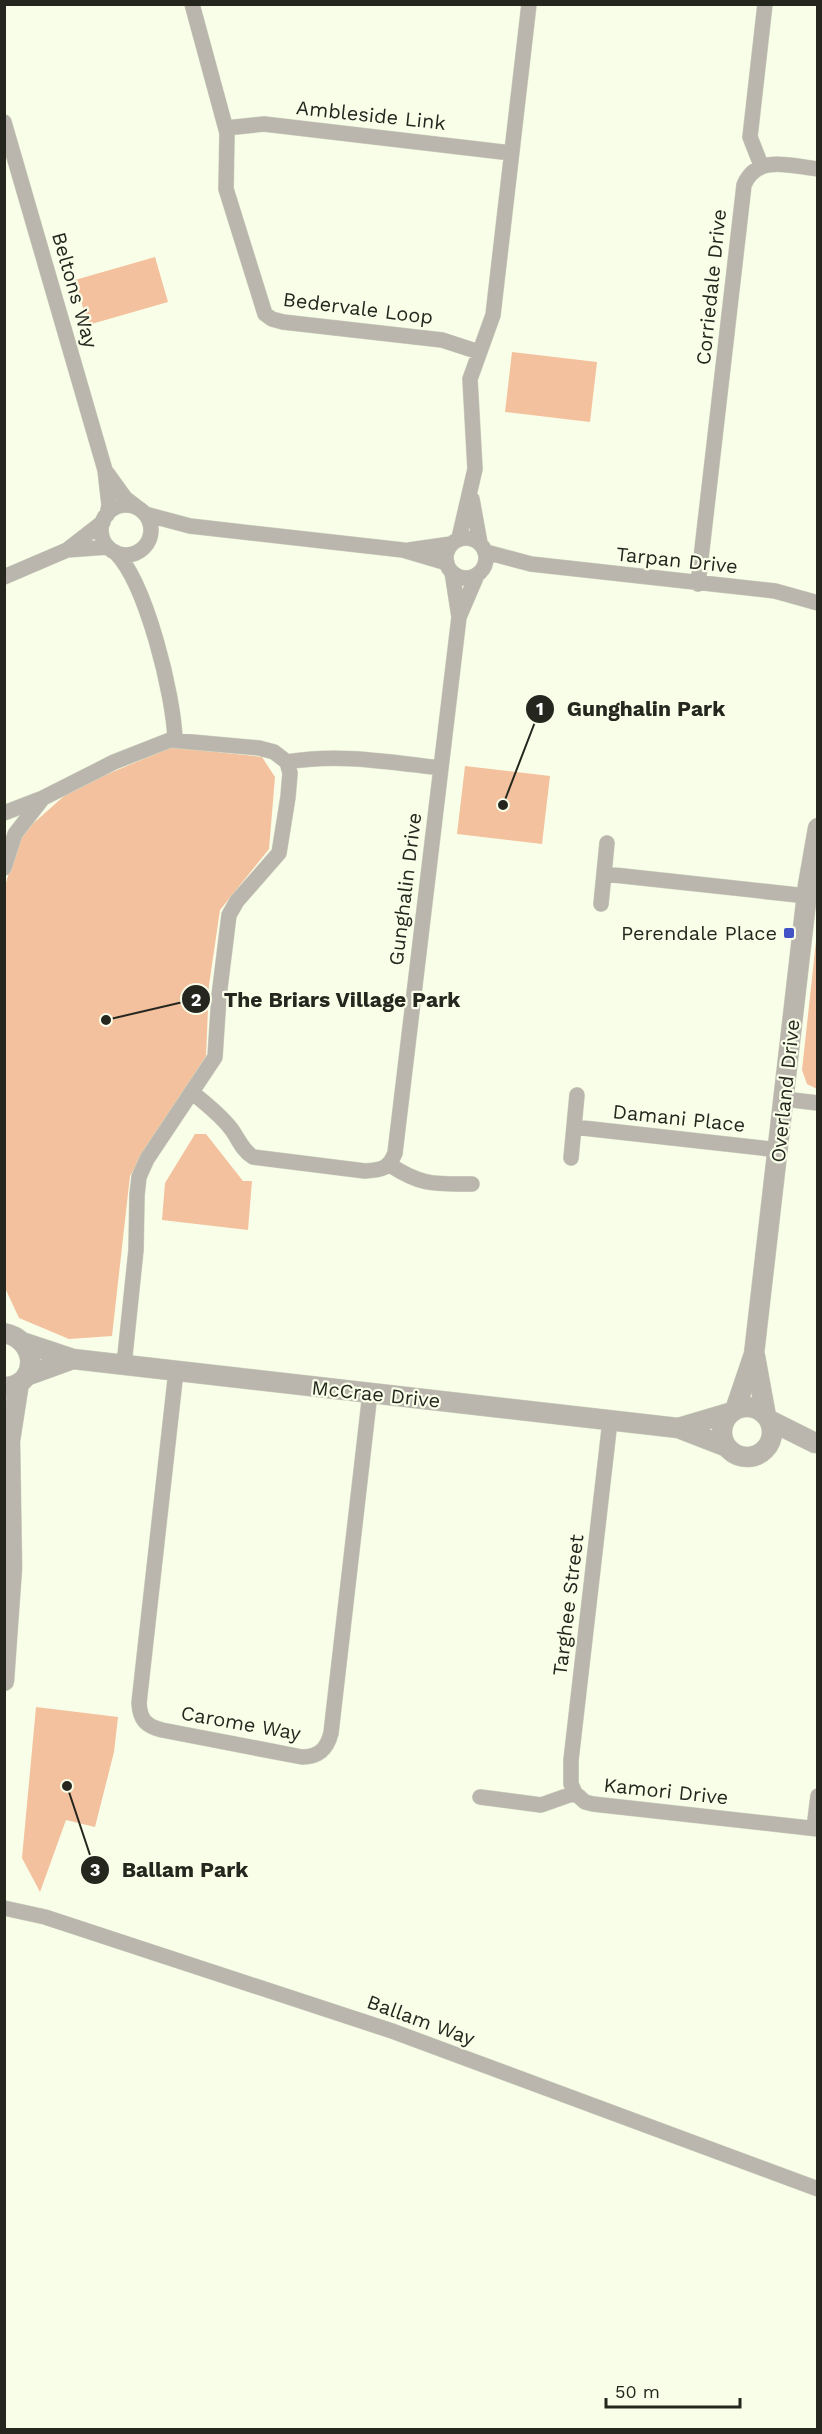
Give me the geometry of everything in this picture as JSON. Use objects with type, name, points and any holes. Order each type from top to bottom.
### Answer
[{"type":"street","name":"Bedervale Loop","points":[[192,4],[226,128],[226,189],[265,314],[272,320],[284,322],[442,339],[479,352]]},
{"type":"street","points":[[450,568],[446,556],[455,541],[471,493],[476,453],[470,380],[493,315],[529,4]]},
{"type":"street","points":[[765,4],[750,137],[761,165],[818,169]]},
{"type":"street","name":"Beltons Way","points":[[4,122],[105,470],[109,505],[105,518]]},
{"type":"street","name":"Ambleside Link","points":[[226,128],[264,124],[511,153]]},
{"type":"street","name":"Corriedale Drive","points":[[698,584],[744,185],[752,171],[761,165]]},
{"type":"street","name":"Beltons Way","points":[[105,470],[125,498],[141,511]]},
{"type":"street","points":[[471,493],[482,559]]},
{"type":"street","points":[[4,577],[67,550],[124,505],[190,526],[403,550],[450,568],[464,578],[482,559]]},
{"type":"street","points":[[139,588],[148,541],[149,520],[141,511]]},
{"type":"street","points":[[105,518],[103,539],[130,569],[139,588],[172,702],[175,740]]},
{"type":"street","points":[[67,550],[111,550],[121,555],[135,554],[148,541],[190,526]]},
{"type":"street","points":[[403,550],[470,538],[482,559]]},
{"type":"street","name":"Tarpan Drive","points":[[482,559],[775,591],[818,603]]},
{"type":"street","name":"Gunghalin Drive","points":[[390,1165],[396,1153],[459,617],[482,559]]},
{"type":"street","name":"Gunghalin Drive","points":[[450,568],[459,617]]},
{"type":"street","points":[[4,813],[43,798],[114,762],[175,740],[259,748],[274,752],[287,762],[290,773],[283,842],[271,864],[237,901],[229,915],[219,996],[218,1047],[213,1063],[147,1159],[139,1177],[136,1250],[124,1365]]},
{"type":"street","points":[[287,762],[317,757],[342,757],[441,768]]},
{"type":"street","points":[[4,868],[15,834],[43,798]]},
{"type":"street","name":"Overland Drive","points":[[733,1411],[754,1354],[807,896],[818,828]]},
{"type":"street","points":[[601,904],[607,843]]},
{"type":"street","points":[[605,874],[807,896]]},
{"type":"street","points":[[193,1093],[214,1110],[233,1132],[245,1151],[253,1157],[365,1172],[390,1165],[411,1179],[426,1183],[472,1184]]},
{"type":"street","points":[[571,1158],[577,1095]]},
{"type":"street","points":[[784,1099],[818,1102]]},
{"type":"street","name":"Damani Place","points":[[574,1127],[779,1150]]},
{"type":"street","points":[[4,1316],[14,1337],[31,1360],[16,1382],[7,1431],[12,1568],[4,1681]]},
{"type":"street","name":"McCrae Drive","points":[[14,1337],[73,1359],[678,1428],[728,1447]]},
{"type":"street","name":"Overland Drive","points":[[754,1354],[768,1418]]},
{"type":"street","name":"McCrae Drive","points":[[16,1382],[73,1359]]},
{"type":"street","name":"Carome Way","points":[[176,1371],[139,1703],[141,1718],[150,1727],[162,1730],[302,1757],[321,1752],[328,1744],[331,1733],[370,1393]]},
{"type":"street","points":[[768,1418],[772,1434],[767,1447],[760,1453],[743,1456],[728,1447],[724,1441],[723,1425],[733,1411],[752,1407],[817,1444]]},
{"type":"street","name":"McCrae Drive","points":[[678,1428],[733,1411]]},
{"type":"street","name":"Targhee Street","points":[[574,1793],[571,1784],[571,1760],[610,1421]]},
{"type":"street","points":[[767,1447],[817,1444]]},
{"type":"street","name":"Kamori Drive","points":[[480,1797],[541,1805],[574,1793],[585,1802],[593,1804],[816,1829]]},
{"type":"street","points":[[816,1829],[818,1796]]},
{"type":"street","name":"Ballam Way","points":[[4,1908],[45,1917],[392,2031],[818,2189]]},
{"type":"shaded area","points":[[155,257],[168,302],[88,325],[75,280]]},
{"type":"shaded area","points":[[512,352],[597,362],[590,422],[505,412]]},
{"type":"shaded area","points":[[172,747],[262,757],[275,777],[269,849],[220,910],[209,985],[206,1056],[130,1176],[112,1336],[69,1339],[19,1318],[5,1288],[4,890],[19,836],[72,789]]},
{"type":"shaded area","points":[[465,766],[550,776],[542,844],[457,834]]},
{"type":"shaded area","points":[[817,932],[818,1089],[807,1084],[802,1070]]},
{"type":"shaded area","points":[[195,1134],[206,1134],[243,1181],[252,1181],[248,1230],[162,1220],[165,1183]]},
{"type":"shaded area","points":[[36,1707],[118,1717],[114,1752],[95,1827],[66,1820],[40,1892],[22,1858]]},
{"type":"place","name":"Gunghalin Park","points":[[503,805]]},
{"type":"place","name":"Perendale Place","points":[[789,933]]},
{"type":"place","name":"The Briars Village Park","points":[[106,1020]]},
{"type":"place","name":"Ballam Park","points":[[67,1786]]}]
